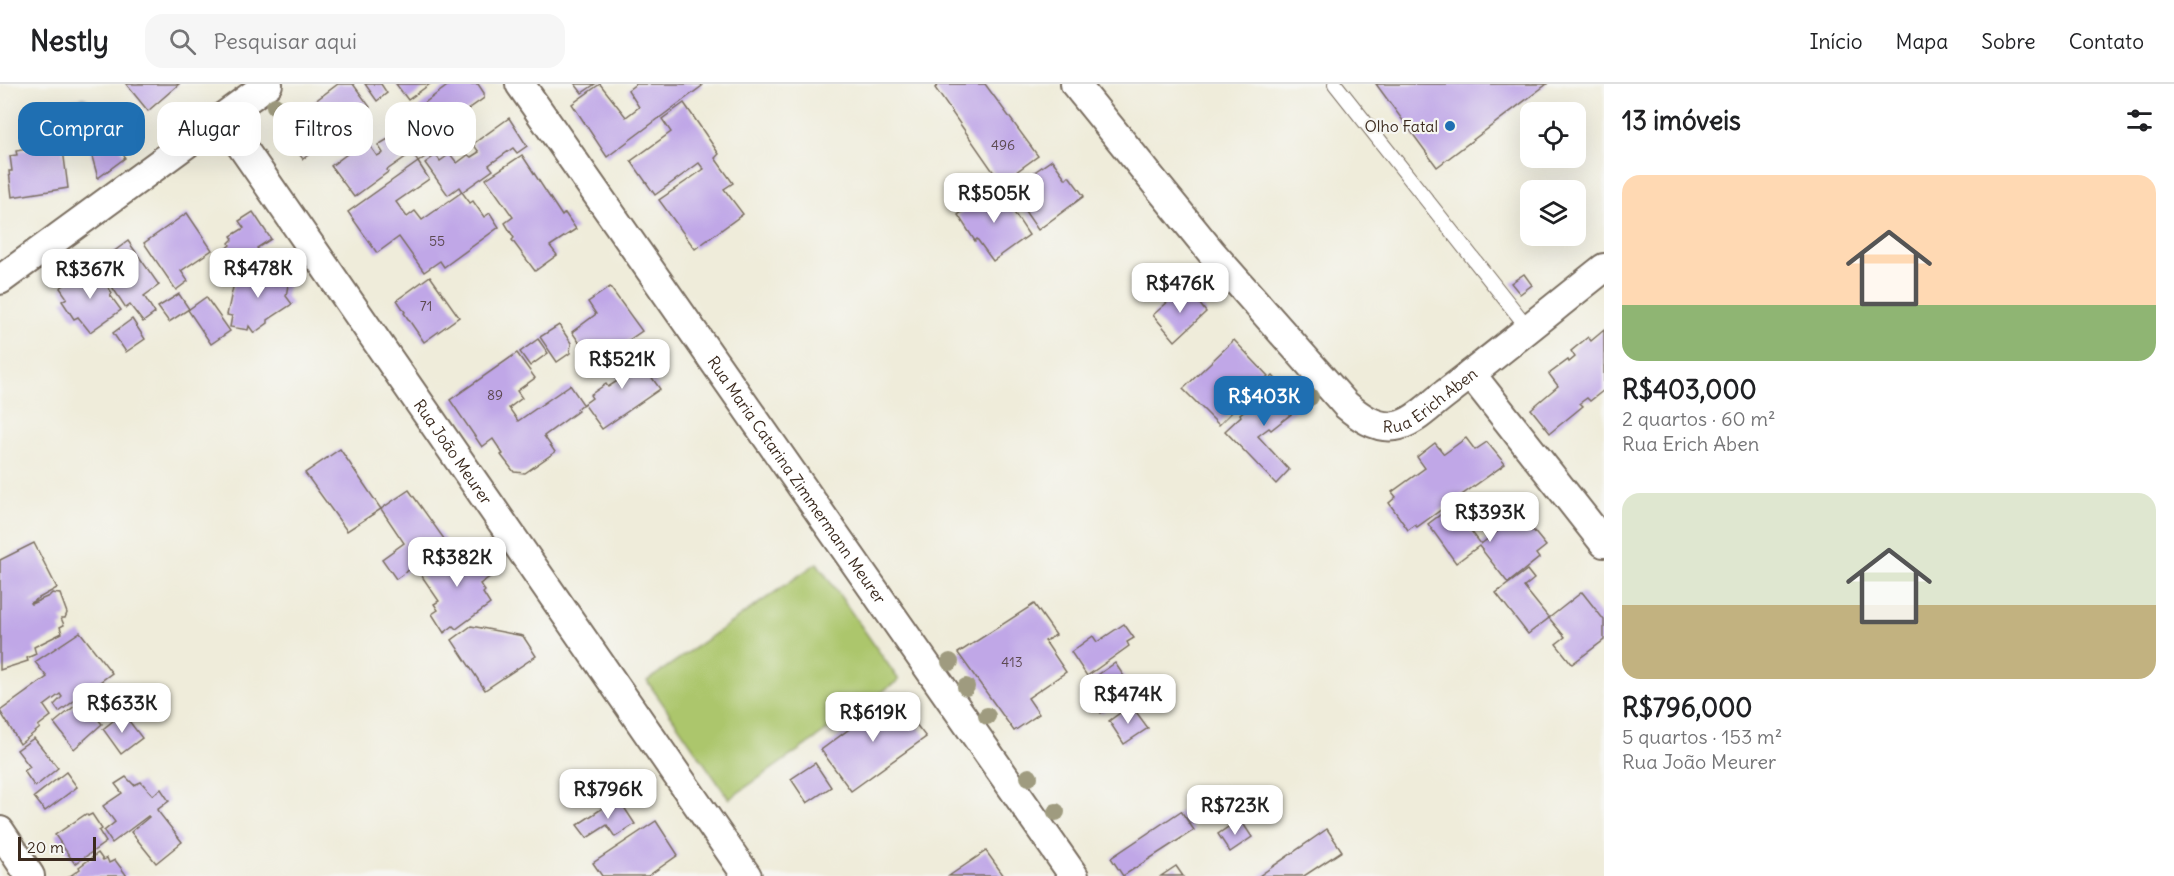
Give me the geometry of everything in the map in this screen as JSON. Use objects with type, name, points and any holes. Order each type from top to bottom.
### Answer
[{"type":"street","points":[[244,102],[268,84]]},
{"type":"street","name":"Rua Maria Catarina Zimmermann Meurer","points":[[519,84],[1074,876]]},
{"type":"street","name":"Rua Erich Aben","points":[[1075,84],[1212,253],[1346,405],[1366,421],[1383,426],[1396,426],[1411,419],[1471,374],[1604,543]]},
{"type":"street","points":[[0,279],[170,156]]},
{"type":"street","name":"Rua João Meurer","points":[[248,156],[747,876]]},
{"type":"street","points":[[1471,374],[1604,268]]},
{"type":"street","points":[[0,831],[30,876]]},
{"type":"lane","points":[[1335,84],[1528,328]]},
{"type":"green space","points":[[817,563],[899,680],[729,799],[647,681]]},
{"type":"water","points":[[84,98],[87,100],[87,102],[59,102]]},
{"type":"building","points":[[126,84],[179,84],[148,111],[145,102],[141,102]]},
{"type":"building","points":[[338,84],[353,84],[366,102],[314,102]]},
{"type":"building","points":[[365,84],[381,84],[387,93],[377,101]]},
{"type":"building","points":[[396,84],[430,84],[408,100]]},
{"type":"building","points":[[450,84],[478,84],[484,93],[484,98],[476,104],[426,102]]},
{"type":"building","points":[[575,84],[595,84],[582,93]]},
{"type":"building","points":[[600,84],[626,117],[639,107],[628,90],[636,84],[701,84],[702,86],[607,157],[572,104]]},
{"type":"building","points":[[940,84],[985,84],[1038,156],[1001,183],[935,88]]},
{"type":"building","name":"Olho Fatal","points":[[1376,84],[1547,84],[1520,102],[1520,104],[1437,167]]},
{"type":"building","points":[[684,103],[719,154],[715,158],[733,183],[724,189],[743,214],[695,249],[659,200],[704,169],[699,163],[655,195],[631,161],[671,132],[662,119]]},
{"type":"building","points":[[509,118],[527,146],[517,153],[513,148],[489,165],[493,170],[462,192],[459,187],[448,195],[425,163],[435,156],[440,161],[452,156],[457,163],[467,156],[476,156],[479,152],[476,142]]},
{"type":"building","points":[[385,141],[385,156],[407,156],[354,197],[331,166],[344,156],[373,156],[373,150],[377,156],[383,153],[378,145]]},
{"type":"building","points":[[16,151],[18,151],[18,156],[64,156],[68,188],[12,197],[10,156],[17,155]]},
{"type":"building","points":[[522,155],[562,216],[565,213],[576,229],[550,246],[557,255],[535,271],[512,240],[514,238],[505,223],[513,217],[486,179]]},
{"type":"building","points":[[92,156],[124,156],[125,158],[98,178]]},
{"type":"building","points":[[414,156],[426,156],[418,162]]},
{"type":"building","points":[[1052,160],[1066,179],[1069,176],[1084,196],[1038,230],[1016,198],[1026,191],[1020,182]]},
{"type":"building","points":[[418,162],[429,179],[396,202],[407,217],[415,211],[422,220],[462,192],[470,203],[473,201],[484,217],[490,213],[499,227],[444,267],[440,261],[424,272],[399,237],[377,253],[348,212]]},
{"type":"building","points":[[997,187],[1029,235],[993,261],[977,239],[975,241],[958,215]]},
{"type":"building","points":[[253,212],[271,239],[257,248],[264,257],[242,272],[235,262],[225,270],[217,258],[226,252],[224,250],[233,239],[231,236],[244,228],[239,221]]},
{"type":"building","points":[[187,213],[212,250],[181,271],[188,281],[176,290],[144,243]]},
{"type":"building","points":[[128,241],[159,285],[144,296],[155,313],[143,322],[130,305],[126,308],[97,264]]},
{"type":"building","points":[[251,266],[279,270],[278,279],[289,280],[286,296],[292,304],[268,320],[268,323],[254,333],[249,326],[248,330],[230,327],[232,316],[227,315],[235,278],[249,277]]},
{"type":"building","points":[[87,270],[93,280],[100,275],[121,310],[90,332],[78,317],[74,319],[62,301],[67,298],[60,288]]},
{"type":"building","points":[[1524,274],[1532,285],[1520,294],[1511,283]]},
{"type":"building","points":[[430,276],[459,317],[424,342],[397,300]]},
{"type":"building","points":[[1186,286],[1206,312],[1175,341],[1153,315]]},
{"type":"building","points":[[610,287],[642,331],[594,364],[572,332],[596,314],[588,302]]},
{"type":"building","points":[[179,294],[189,309],[169,322],[158,307]]},
{"type":"building","points":[[206,297],[230,331],[211,344],[188,310]]},
{"type":"building","points":[[132,319],[145,339],[126,352],[113,333]]},
{"type":"building","points":[[559,325],[571,343],[570,353],[557,362],[540,337]]},
{"type":"building","points":[[1604,330],[1604,390],[1590,401],[1587,398],[1580,403],[1583,406],[1550,433],[1531,409],[1558,386],[1549,374],[1575,357],[1571,351],[1588,337],[1591,341]]},
{"type":"building","points":[[538,339],[548,353],[530,366],[520,352]]},
{"type":"building","points":[[1234,340],[1268,376],[1219,425],[1183,389]]},
{"type":"building","points":[[631,348],[660,389],[602,429],[584,404],[592,398],[590,395],[606,384],[608,387],[619,380],[608,364]]},
{"type":"building","points":[[517,353],[535,378],[517,391],[522,398],[509,408],[518,421],[570,385],[583,404],[577,409],[578,411],[544,436],[555,452],[525,473],[514,472],[501,455],[503,454],[493,439],[482,447],[450,400]]},
{"type":"building","points":[[1273,376],[1281,385],[1283,384],[1300,407],[1271,430],[1269,428],[1258,436],[1289,470],[1276,484],[1225,431],[1241,416],[1240,414],[1255,402],[1256,404],[1266,397],[1259,388]]},
{"type":"building","points":[[1466,438],[1475,450],[1487,442],[1505,464],[1417,527],[1415,525],[1408,530],[1389,503],[1396,497],[1392,492],[1425,468],[1417,457],[1435,443],[1444,454]]},
{"type":"building","points":[[340,449],[381,509],[347,531],[305,473]]},
{"type":"building","points":[[409,490],[447,543],[396,579],[382,559],[404,543],[381,509]]},
{"type":"building","points":[[1452,506],[1481,544],[1519,515],[1546,546],[1536,554],[1539,558],[1508,583],[1479,546],[1456,563],[1428,524]]},
{"type":"building","points":[[34,543],[57,588],[30,603],[52,593],[60,594],[67,613],[65,618],[61,618],[64,625],[60,627],[62,633],[34,647],[36,654],[27,658],[28,661],[0,670],[0,560]]},
{"type":"building","points":[[458,546],[468,559],[475,553],[491,576],[480,584],[490,604],[456,629],[453,626],[444,633],[432,614],[438,610],[434,604],[439,601],[419,572]]},
{"type":"building","points":[[1527,570],[1534,579],[1524,587],[1549,618],[1528,634],[1496,593]]},
{"type":"building","points":[[1582,592],[1604,620],[1604,640],[1572,664],[1556,644],[1565,637],[1549,618]]},
{"type":"building","points":[[1034,604],[1056,635],[1045,641],[1066,672],[1028,698],[1039,714],[1014,731],[958,653]]},
{"type":"building","points":[[1124,624],[1134,638],[1127,642],[1129,646],[1087,676],[1071,652],[1093,636],[1097,642]]},
{"type":"building","points":[[471,626],[523,636],[536,656],[485,690],[452,640]]},
{"type":"building","points":[[80,632],[112,673],[59,712],[54,705],[62,697],[60,694],[44,706],[51,716],[20,744],[0,711],[47,677],[35,662]]},
{"type":"building","points":[[1115,663],[1134,691],[1101,713],[1082,686]]},
{"type":"building","points":[[894,696],[926,737],[851,791],[821,750]]},
{"type":"building","points":[[82,700],[102,724],[74,749],[54,723]]},
{"type":"building","points":[[1131,705],[1148,728],[1124,744],[1109,721]]},
{"type":"building","points":[[123,713],[142,738],[121,754],[103,729]]},
{"type":"building","points":[[34,738],[58,768],[35,787],[24,771],[30,767],[17,750]]},
{"type":"building","points":[[815,763],[831,787],[807,803],[791,779]]},
{"type":"building","points":[[66,772],[77,787],[45,811],[34,797]]},
{"type":"building","points":[[126,777],[134,785],[141,782],[153,795],[161,789],[169,801],[157,810],[182,842],[156,863],[131,832],[148,816],[112,843],[104,831],[115,822],[103,806],[122,793],[115,784]]},
{"type":"building","points":[[618,798],[635,824],[615,837],[607,825],[587,838],[577,825]]},
{"type":"building","points":[[1181,811],[1194,830],[1123,876],[1111,858]]},
{"type":"building","points":[[86,814],[88,816],[92,814],[102,829],[99,831],[106,842],[75,864],[55,835]]},
{"type":"building","points":[[1240,819],[1252,837],[1230,852],[1218,834]]},
{"type":"building","points":[[656,821],[678,855],[648,876],[602,876],[593,863]]},
{"type":"building","points":[[1327,829],[1342,851],[1304,876],[1259,876]]},
{"type":"building","points":[[986,851],[1004,876],[949,876]]},
{"type":"building","points":[[98,853],[103,860],[107,858],[109,863],[115,860],[127,876],[70,876]]},
{"type":"building","points":[[1176,866],[1183,876],[1161,876]]},
{"type":"place","name":"Olho Fatal","points":[[1450,126]]}]
